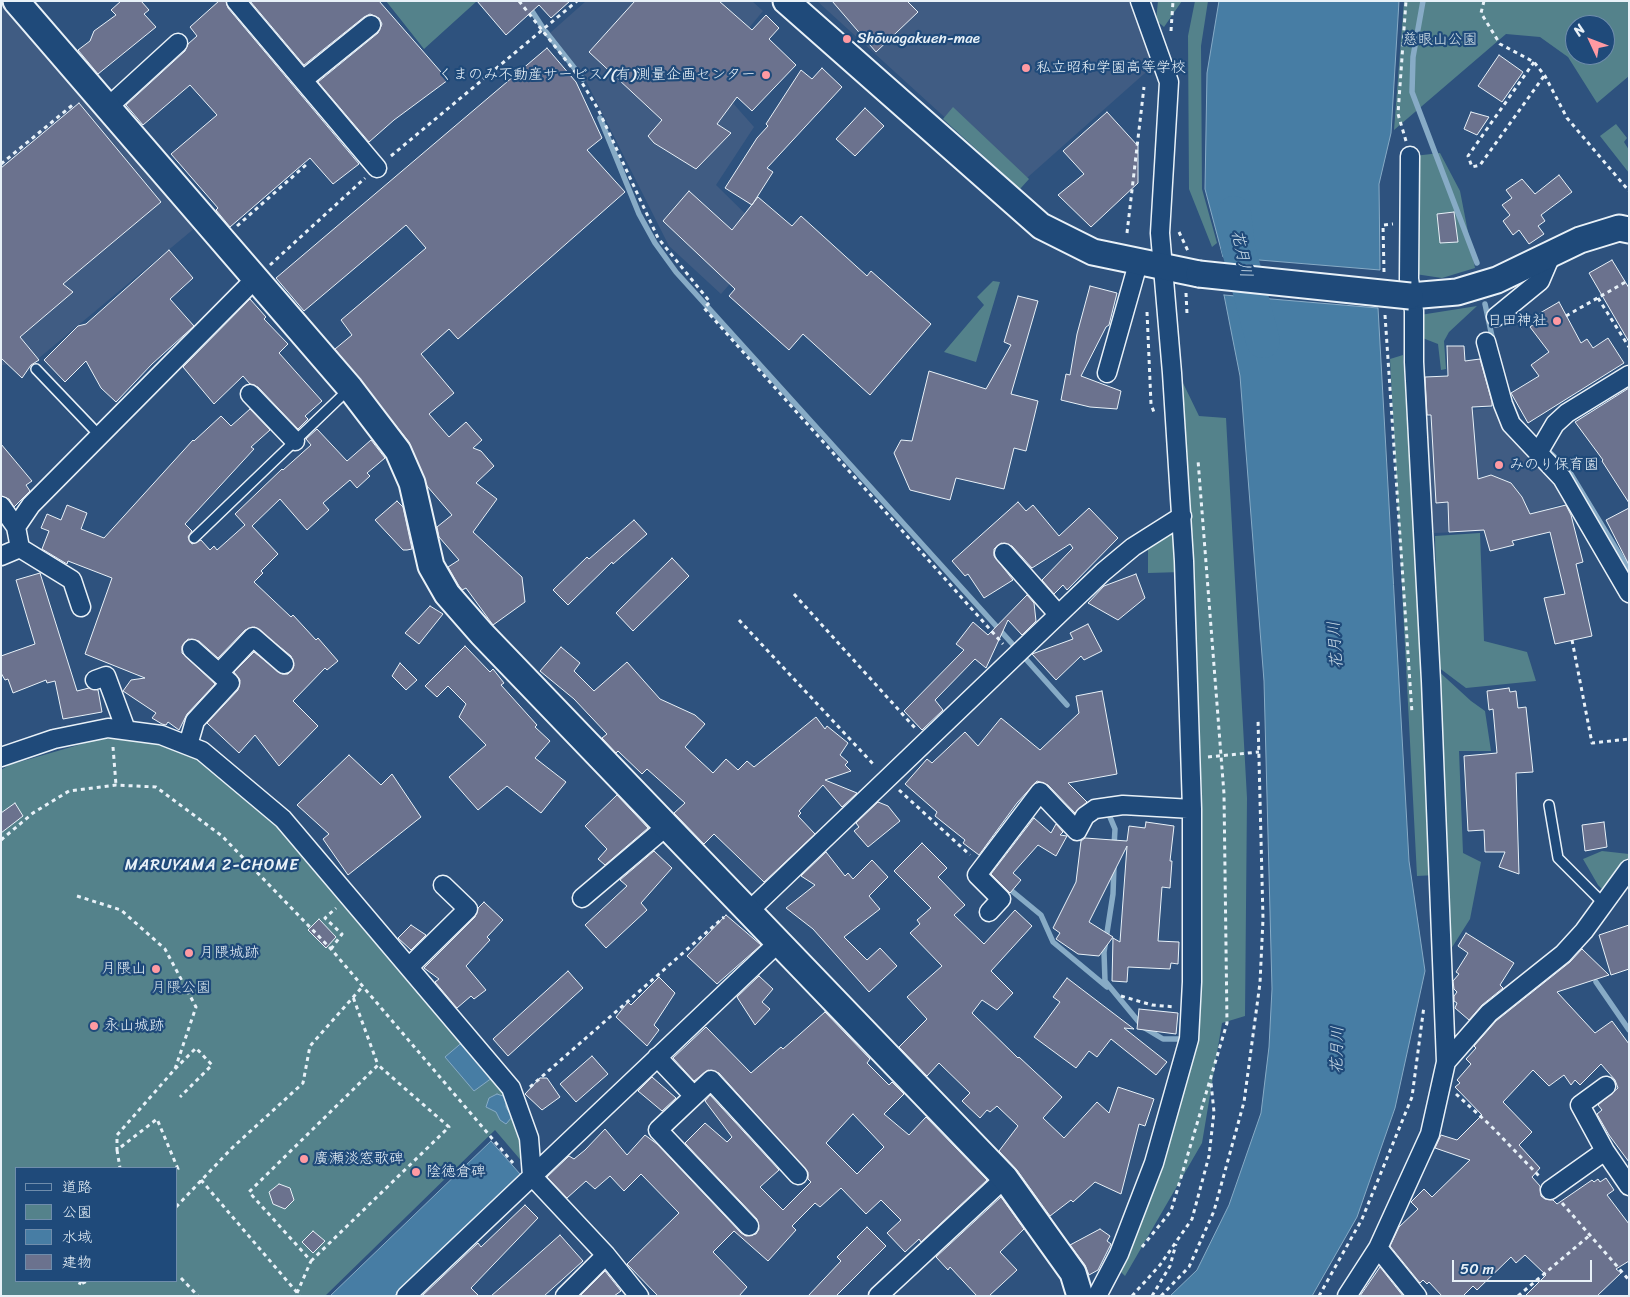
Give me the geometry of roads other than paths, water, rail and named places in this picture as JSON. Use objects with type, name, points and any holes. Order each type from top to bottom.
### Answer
[{"type":"street","points":[[16,1],[350,388],[398,451],[412,483],[431,566],[447,594],[482,634],[667,826],[738,913],[778,942],[1006,1178],[1073,1273],[1080,1296]]},
{"type":"street","points":[[236,1],[377,168]]},
{"type":"street","points":[[786,1],[1041,226],[1093,252],[1139,260],[1199,274],[1410,296],[1457,292],[1498,280],[1580,240],[1619,228],[1629,230]]},
{"type":"street","points":[[1097,1296],[1119,1254],[1154,1163],[1188,1039],[1190,1008],[1192,809],[1182,516],[1160,230],[1169,82],[1140,1]]},
{"type":"street","points":[[303,80],[371,25]]},
{"type":"street","points":[[108,106],[178,43]]},
{"type":"street","points":[[1347,1296],[1378,1248],[1430,1134],[1446,1062],[1431,681],[1414,362],[1414,311],[1410,296],[1410,156]]},
{"type":"street","points":[[1496,316],[1540,281],[1552,253]]},
{"type":"street","points":[[1107,373],[1139,260]]},
{"type":"street","points":[[16,527],[31,505],[255,279]]},
{"type":"street","points":[[1486,342],[1503,404],[1511,424],[1562,478],[1624,572],[1629,593]]},
{"type":"street","points":[[1538,453],[1555,424],[1567,413],[1629,375]]},
{"type":"street","points":[[250,394],[295,441]]},
{"type":"street","points":[[1,506],[16,527],[20,548],[72,580],[81,606]]},
{"type":"street","points":[[738,913],[887,780],[1016,658],[1058,614],[1133,547],[1182,516]]},
{"type":"street","points":[[1,556],[20,548]]},
{"type":"street","points":[[1004,553],[1058,614]]},
{"type":"street","points":[[219,673],[254,637],[284,664]]},
{"type":"street","points":[[188,745],[195,721],[230,683],[192,649]]},
{"type":"street","points":[[95,680],[106,676],[126,730]]},
{"type":"street","points":[[1,757],[54,739],[108,728],[161,735],[202,751],[283,819],[511,1088],[529,1138],[532,1176],[606,1255],[639,1296]]},
{"type":"street","points":[[989,912],[1001,899],[977,875],[1040,792],[1078,831],[1085,816],[1095,809],[1123,806],[1192,809]]},
{"type":"street","points":[[582,898],[667,826]]},
{"type":"street","points":[[1446,1062],[1489,1013],[1563,954],[1584,931],[1629,869]]},
{"type":"street","points":[[409,967],[468,909],[443,886]]},
{"type":"street","points":[[406,1296],[778,942]]},
{"type":"street","points":[[657,1057],[694,1096]]},
{"type":"street","points":[[749,1226],[658,1130],[711,1080],[798,1176]]},
{"type":"street","points":[[1606,1086],[1580,1105],[1605,1151],[1629,1186]]},
{"type":"street","points":[[1550,1190],[1605,1151]]},
{"type":"street","points":[[878,1296],[1006,1178]]},
{"type":"street","points":[[1378,1248],[1417,1296]]},
{"type":"street","points":[[565,1296],[606,1255]]},
{"type":"lane","points":[[36,369],[99,435]]},
{"type":"lane","points":[[194,538],[350,388]]},
{"type":"lane","points":[[1548,805],[1558,858],[1604,904]]},
{"type":"water","points":[[1219,1],[1399,1],[1391,133],[1379,184],[1380,270],[1223,257],[1205,189],[1207,73]]},
{"type":"water","points":[[1224,295],[1378,308],[1409,861],[1425,971],[1395,1108],[1357,1217],[1312,1296],[1170,1296],[1197,1270],[1229,1205],[1261,1113],[1269,1047],[1272,989],[1264,681],[1240,376]]},
{"type":"water","points":[[465,1040],[496,1075],[474,1091],[445,1057]]},
{"type":"water","points":[[497,1094],[506,1097],[506,1107],[512,1117],[506,1124],[500,1120],[496,1112],[486,1107],[489,1098]]},
{"type":"water","points":[[491,1141],[520,1174],[394,1296],[330,1296]]},
{"type":"waterway","points":[[1423,1],[1413,57],[1412,92],[1477,263]]},
{"type":"waterway","points":[[528,5],[543,28]]},
{"type":"waterway","points":[[546,32],[583,79]]},
{"type":"waterway","points":[[600,118],[639,214],[655,243],[676,272],[1016,648]]},
{"type":"waterway","name":"花月川","points":[[1234,213],[1238,247],[1263,341]]},
{"type":"waterway","points":[[1485,304],[1493,341]]},
{"type":"waterway","points":[[1545,448],[1569,471],[1629,570]]},
{"type":"waterway","points":[[1024,657],[1067,705]]},
{"type":"waterway","points":[[1107,810],[1115,829],[1114,847]]},
{"type":"waterway","points":[[1114,866],[1113,894],[1104,952],[1105,981],[1143,1027],[1163,1039],[1187,1039]]},
{"type":"waterway","points":[[1007,887],[1041,915],[1053,942],[1107,987]]},
{"type":"waterway","points":[[1596,982],[1629,1030]]},
{"type":"place","name":"Shōwagakuen-mae","points":[[847,39]]},
{"type":"place","name":"私立昭和学園高等学校","points":[[1026,68]]},
{"type":"place","name":"くまのみ不動産サービス/(有)測量企画センター","points":[[766,75]]},
{"type":"place","name":"日田神社","points":[[1557,321]]},
{"type":"place","name":"みのり保育園","points":[[1499,465]]},
{"type":"place","name":"月隈城跡","points":[[189,953]]},
{"type":"place","name":"月隈山","points":[[156,969]]},
{"type":"place","name":"永山城跡","points":[[94,1026]]},
{"type":"place","name":"廣瀬淡窓歌碑","points":[[304,1159]]},
{"type":"place","name":"陰徳倉碑","points":[[416,1172]]},
{"type":"district","name":"MARUYAMA 2-CHOME","points":[[212,866]]},
{"type":"park label","name":"慈眼山公園","points":[[1440,40]]},
{"type":"park label","name":"月隈公園","points":[[181,988]]}]
